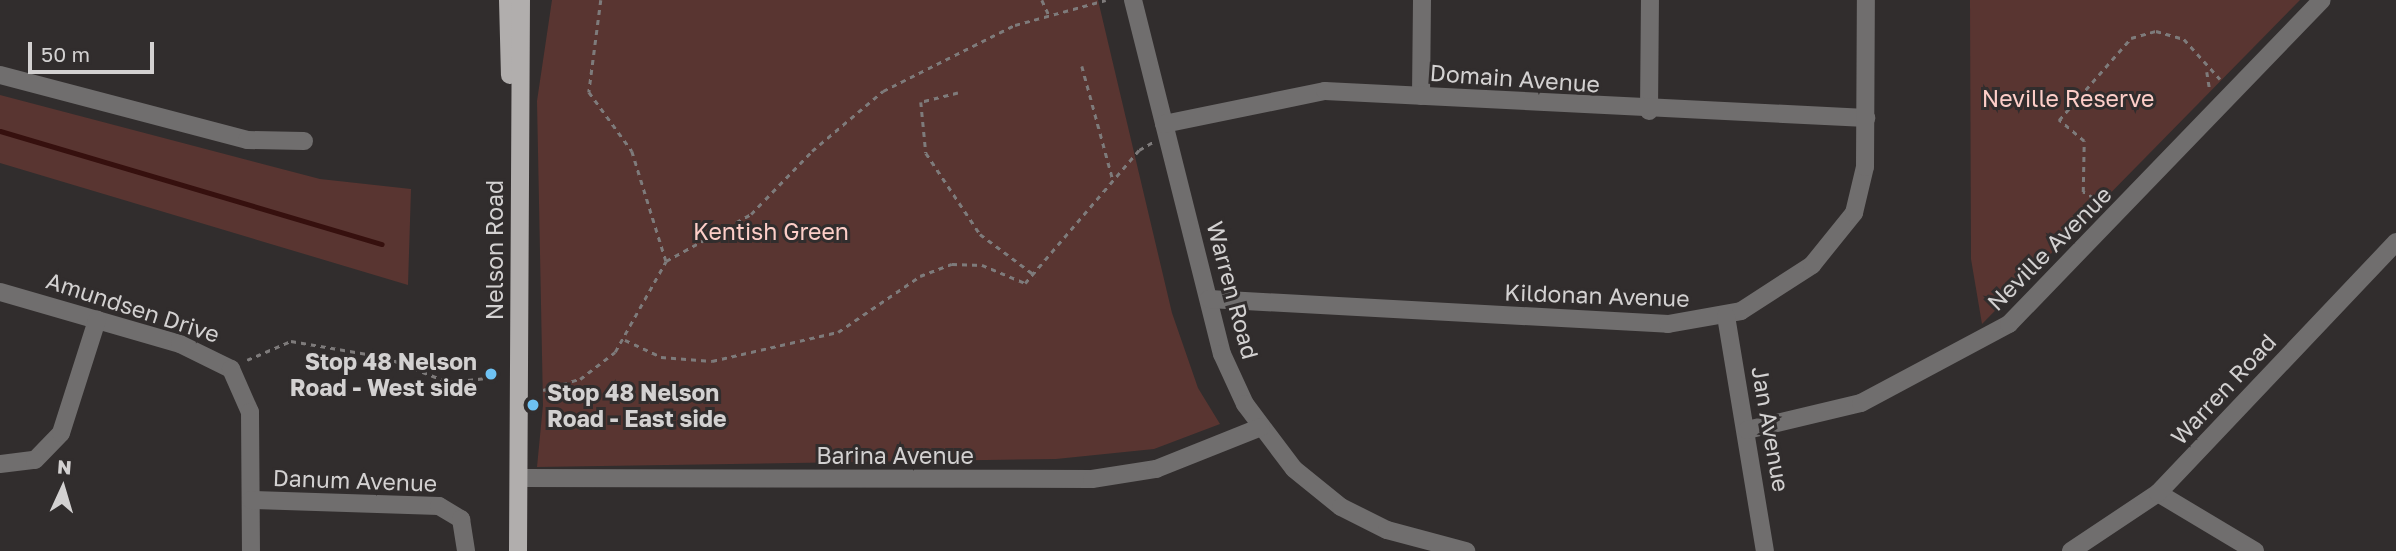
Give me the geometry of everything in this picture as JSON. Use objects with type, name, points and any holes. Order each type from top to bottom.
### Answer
[{"type":"main road","name":"Nelson Road","points":[[508,0],[517,117]]},
{"type":"main road","name":"Nelson Road","points":[[518,551],[520,478],[517,117],[522,0]]},
{"type":"street","name":"Warren Road","points":[[1133,0],[1229,372],[1261,427],[1294,469],[1341,507],[1387,530],[1466,551]]},
{"type":"street","points":[[1421,96],[1422,0]]},
{"type":"street","points":[[1648,111],[1650,0]]},
{"type":"street","name":"Kildonan Avenue","points":[[1209,299],[1668,324],[1726,316],[1787,286],[1838,238],[1861,191],[1866,118],[1866,0]]},
{"type":"street","name":"Neville Avenue","points":[[1747,430],[1861,403],[2009,324],[2322,0]]},
{"type":"street","points":[[0,75],[247,140],[304,141]]},
{"type":"street","name":"Domain Avenue","points":[[1166,131],[1312,91],[1648,111],[1866,118]]},
{"type":"street","name":"Warren Road","points":[[2071,551],[2158,493],[2396,242]]},
{"type":"street","name":"Amundsen Drive","points":[[0,292],[198,351],[232,369],[250,412],[251,551]]},
{"type":"street","name":"Jan Avenue","points":[[1726,316],[1765,551]]},
{"type":"street","points":[[0,464],[35,460],[61,433],[97,320]]},
{"type":"street","name":"Barina Avenue","points":[[520,478],[1102,478],[1168,465],[1261,427]]},
{"type":"street","points":[[2158,493],[2255,551]]},
{"type":"street","name":"Danum Avenue","points":[[251,500],[439,506],[461,519],[466,551]]},
{"type":"path","points":[[601,0],[589,92],[632,151],[666,261]]},
{"type":"path","points":[[1042,0],[1049,15]]},
{"type":"path","points":[[543,390],[580,379],[625,340],[666,261],[751,215],[812,151],[883,91],[941,58],[1049,15],[1106,0]]},
{"type":"path","points":[[2089,217],[2090,200],[2080,181],[2087,148],[2059,120],[2131,38],[2168,32],[2196,49],[2207,72],[2210,90]]},
{"type":"path","points":[[1082,66],[1113,180]]},
{"type":"path","points":[[2207,72],[2220,79]]},
{"type":"path","points":[[958,93],[921,102],[926,153],[980,234],[1036,276]]},
{"type":"path","points":[[625,340],[662,357],[712,361],[838,332],[920,276],[953,264],[982,265],[1025,283],[1036,276],[1113,180],[1147,143],[1166,131]]},
{"type":"path","points":[[2090,200],[2103,203]]},
{"type":"path","points":[[232,369],[290,341],[385,357],[448,382],[487,378]]},
{"type":"green space","name":"Kentish Green","points":[[552,0],[1098,0],[1172,313],[1198,388],[1220,424],[1154,449],[1056,459],[537,467],[543,405],[537,101]]},
{"type":"green space","name":"Neville Reserve","points":[[1970,0],[2300,0],[1982,324],[1971,259]]},
{"type":"green space","points":[[0,95],[320,179],[411,189],[408,285],[0,163]]},
{"type":"waterway","points":[[0,131],[382,244]]},
{"type":"place","name":"Stop 48 Nelson Road - West side","points":[[491,374]]},
{"type":"place","name":"Stop 48 Nelson Road - East side","points":[[533,405]]}]
